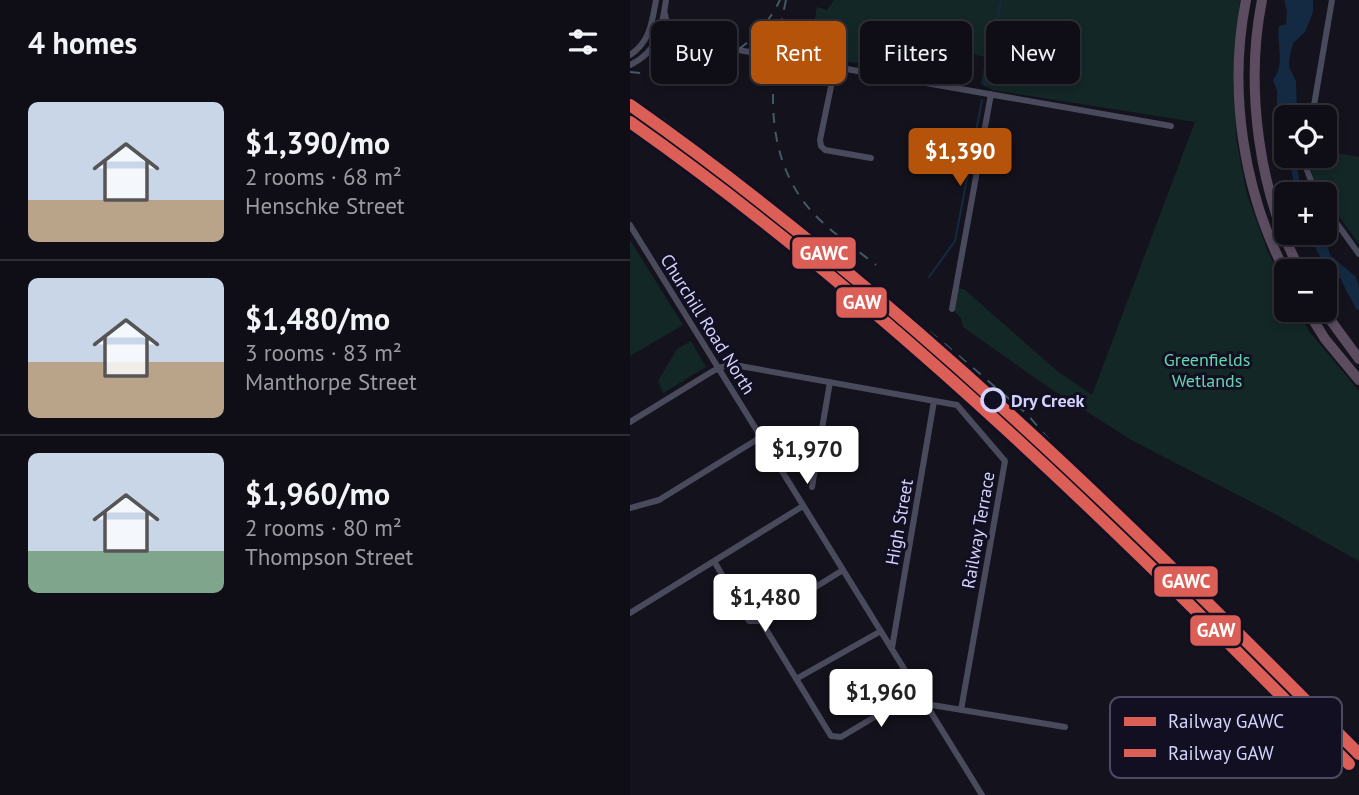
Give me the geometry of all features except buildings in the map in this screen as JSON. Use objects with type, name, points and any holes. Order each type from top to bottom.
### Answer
[{"type":"highway","points":[[1246,0],[1240,56],[1242,131],[1257,204],[1278,259]]},
{"type":"highway","points":[[1262,0],[1255,60],[1256,113],[1262,152],[1278,217],[1296,259]]},
{"type":"highway","points":[[1314,322],[1359,380]]},
{"type":"highway","points":[[1332,322],[1359,360]]},
{"type":"street","points":[[631,55],[646,40],[656,0]]},
{"type":"street","points":[[662,21],[666,0]]},
{"type":"street","points":[[1314,105],[1332,0]]},
{"type":"street","points":[[664,12],[666,21]]},
{"type":"street","points":[[653,17],[654,21]]},
{"type":"street","points":[[631,55],[651,43]]},
{"type":"street","points":[[630,65],[651,49]]},
{"type":"street","points":[[846,68],[1171,126]]},
{"type":"street","points":[[831,84],[821,146],[825,150],[871,158]]},
{"type":"street","points":[[951,309],[991,94]]},
{"type":"street","points":[[1337,224],[1359,254]]},
{"type":"street","name":"Churchill Road North","points":[[630,225],[982,795]]},
{"type":"street","points":[[1349,370],[1359,360]]},
{"type":"street","name":"Railway Terrace","points":[[719,368],[725,364],[737,365],[959,407],[1005,461],[961,710]]},
{"type":"street","points":[[630,422],[719,368]]},
{"type":"street","points":[[812,487],[830,382]]},
{"type":"street","name":"High Street","points":[[892,648],[934,401]]},
{"type":"street","points":[[630,508],[659,500],[761,438]]},
{"type":"street","points":[[630,613],[803,506]]},
{"type":"street","points":[[714,561],[749,621],[761,621],[843,570]]},
{"type":"street","points":[[761,621],[831,736],[841,737],[918,691]]},
{"type":"street","points":[[796,679],[881,631]]},
{"type":"street","points":[[926,704],[1065,727]]},
{"type":"green space","name":"Greenfields Wetlands","points":[[834,0],[1240,0],[1233,87],[1237,144],[1247,194],[1274,264],[1274,322],[1304,322],[1359,391],[1359,561],[1133,441],[1048,387],[963,327],[961,318],[952,309],[955,288],[964,289],[1057,371],[1092,395],[1195,122],[993,90],[981,84],[986,57],[972,54],[972,21],[860,21],[860,64],[846,61],[846,21],[814,21],[817,7],[827,10]]},
{"type":"green space","points":[[1337,153],[1359,157],[1359,244],[1337,214],[1337,182],[1313,181],[1311,168],[1337,168]]},
{"type":"green space","points":[[630,240],[683,325],[630,356]]},
{"type":"green space","points":[[691,341],[706,367],[663,393],[658,381],[677,349]]},
{"type":"water","points":[[1284,0],[1313,0],[1313,12],[1305,32],[1293,43],[1289,60],[1289,67],[1296,81],[1297,105],[1277,105],[1277,91],[1273,80],[1280,60],[1278,33],[1279,26],[1286,24]]},
{"type":"water","points":[[1291,168],[1297,168],[1300,182],[1294,182]]},
{"type":"water","points":[[1327,245],[1330,255],[1335,259],[1322,259],[1315,247],[1308,246]]},
{"type":"water","points":[[1337,261],[1356,277],[1359,310],[1356,309],[1337,276]]},
{"type":"waterway","points":[[985,85],[1001,0]]},
{"type":"waterway","points":[[929,277],[955,241],[982,100]]},
{"type":"railway","points":[[630,72],[676,72],[717,61],[753,38],[768,21],[780,0]]},
{"type":"railway","points":[[786,0],[773,84],[773,112],[784,166],[796,191],[814,214],[876,265]]},
{"type":"railway","points":[[630,98],[658,115],[741,177],[946,345],[1027,414],[1075,470]]},
{"type":"rail line","name":"GAWC","points":[[630,105],[728,177],[824,253],[917,332],[1098,496],[1302,697]]},
{"type":"rail line","name":"GAW","points":[[630,122],[727,193],[822,268],[913,346],[1092,509],[1282,697]]},
{"type":"rail line","name":"GAWC","points":[[1342,737],[1359,754]]},
{"type":"rail line","name":"GAW","points":[[1342,757],[1349,764]]},
{"type":"place","name":"Dry Creek","points":[[993,400]]}]
